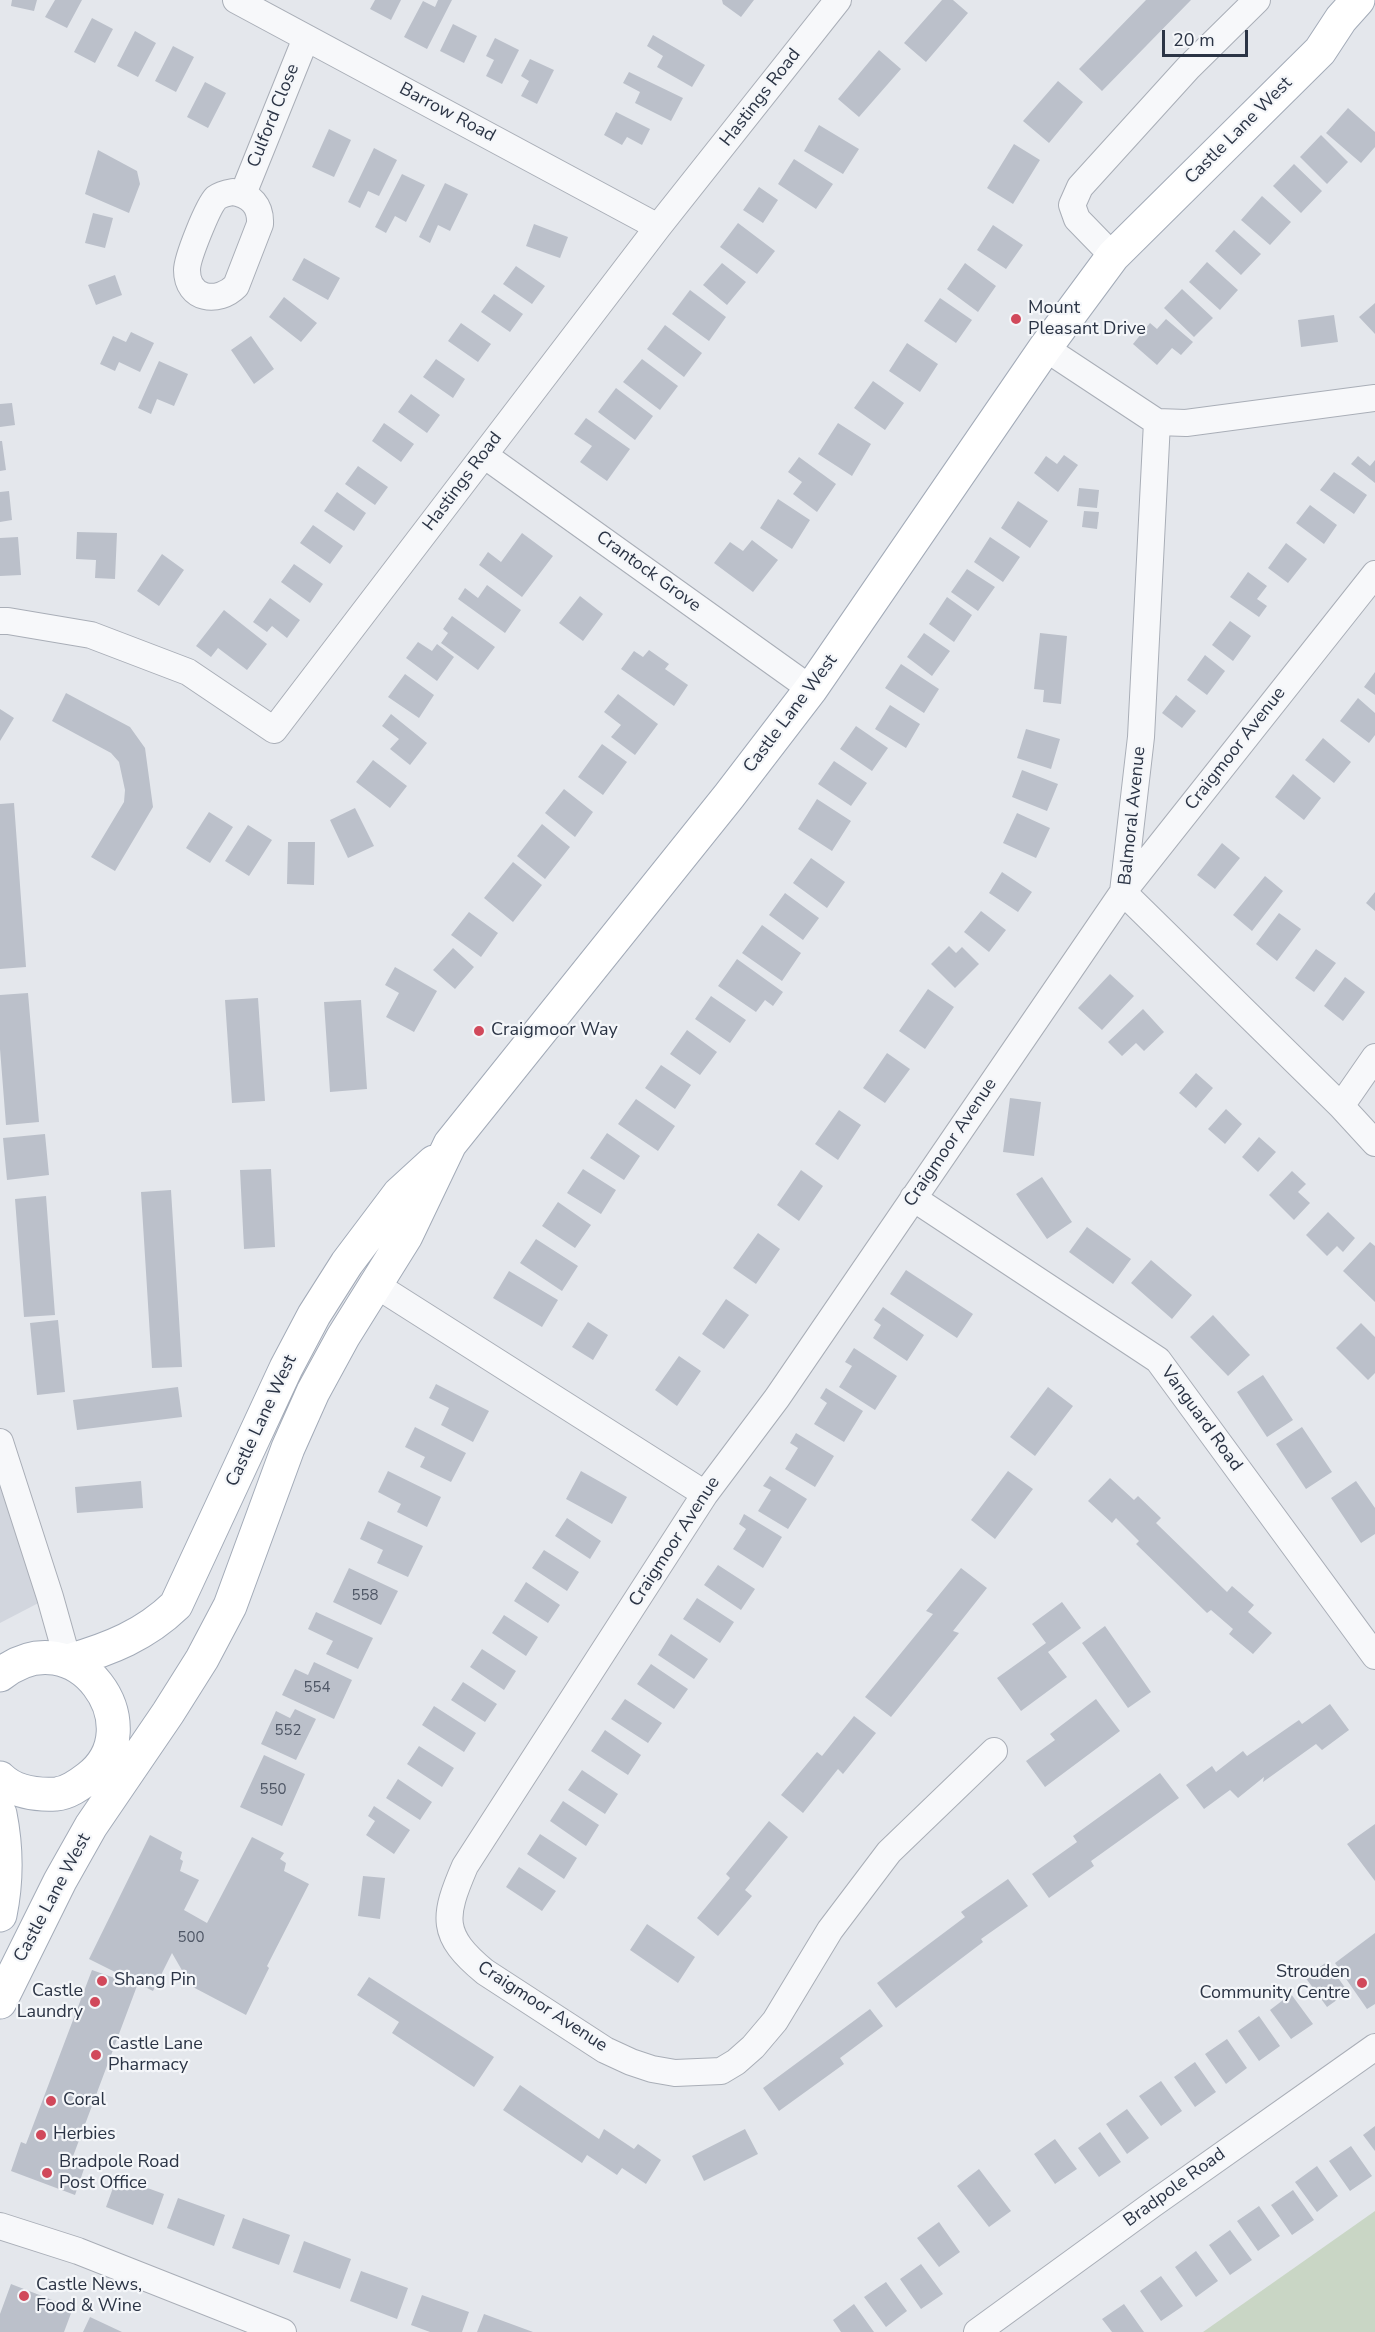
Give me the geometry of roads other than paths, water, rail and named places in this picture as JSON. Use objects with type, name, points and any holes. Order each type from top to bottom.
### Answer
[{"type":"main road","name":"Castle Lane West","points":[[68,1661],[99,1653],[134,1638],[158,1622],[176,1605],[286,1368],[314,1315],[347,1263],[399,1194],[444,1153],[729,796],[811,689],[1045,348],[1113,256],[1320,51],[1341,19],[1358,0]]},
{"type":"main road","name":"Castle Lane West","points":[[0,2002],[60,1881],[91,1826],[168,1713],[202,1659],[230,1606],[288,1448],[313,1392],[406,1236],[444,1153]]},
{"type":"main road","points":[[0,1675],[28,1659],[48,1658],[68,1661],[86,1672],[101,1687],[110,1706],[113,1727],[102,1761],[78,1786],[60,1793],[40,1795],[21,1790],[0,1778]]},
{"type":"main road","name":"Castle Lane West","points":[[91,1826],[102,1761],[168,1713]]},
{"type":"main road","points":[[0,1815],[6,1855],[6,1884],[0,1916]]},
{"type":"street","name":"Barrow Road","points":[[236,0],[658,227]]},
{"type":"street","name":"Hastings Road","points":[[0,621],[91,635],[188,672],[274,730],[658,227],[838,0]]},
{"type":"street","points":[[1113,256],[1077,219],[1072,205],[1080,187],[1188,68],[1257,0]]},
{"type":"street","name":"Culford Close","points":[[243,194],[306,38]]},
{"type":"street","points":[[1045,348],[1157,422],[1186,423],[1375,398]]},
{"type":"street","name":"Balmoral Avenue","points":[[1157,422],[1141,737],[1123,892],[1341,1106],[1375,1143]]},
{"type":"street","name":"Crantock Grove","points":[[484,455],[811,689]]},
{"type":"street","name":"Craigmoor Avenue","points":[[994,1751],[889,1852],[830,1930],[775,2021],[753,2047],[736,2062],[720,2071],[675,2073],[652,2070],[605,2050],[485,1972],[468,1958],[455,1940],[448,1922],[452,1896],[465,1866],[705,1494],[777,1398],[1123,892],[1375,574]]},
{"type":"street","points":[[1341,1106],[1375,1057]]},
{"type":"street","name":"Vanguard Road","points":[[913,1198],[1158,1360],[1375,1656]]},
{"type":"street","points":[[376,1285],[705,1494]]},
{"type":"street","points":[[0,1442],[68,1661]]},
{"type":"street","name":"Bradpole Road","points":[[977,2332],[1375,2047]]},
{"type":"street","points":[[0,2226],[78,2251],[283,2332]]},
{"type":"place","name":"Mount Pleasant Drive","points":[[1016,319]]},
{"type":"place","name":"Craigmoor Way","points":[[479,1031]]},
{"type":"place","name":"Shang Pin","points":[[102,1981]]},
{"type":"place","name":"Strouden Community Centre","points":[[1362,1983]]},
{"type":"place","name":"Castle Laundry","points":[[95,2002]]},
{"type":"place","name":"Castle Lane Pharmacy","points":[[96,2055]]},
{"type":"place","name":"Coral","points":[[51,2101]]},
{"type":"place","name":"Herbies","points":[[41,2135]]},
{"type":"place","name":"Bradpole Road Post Office","points":[[47,2173]]},
{"type":"place","name":"Castle News, Food & Wine","points":[[24,2296]]}]
